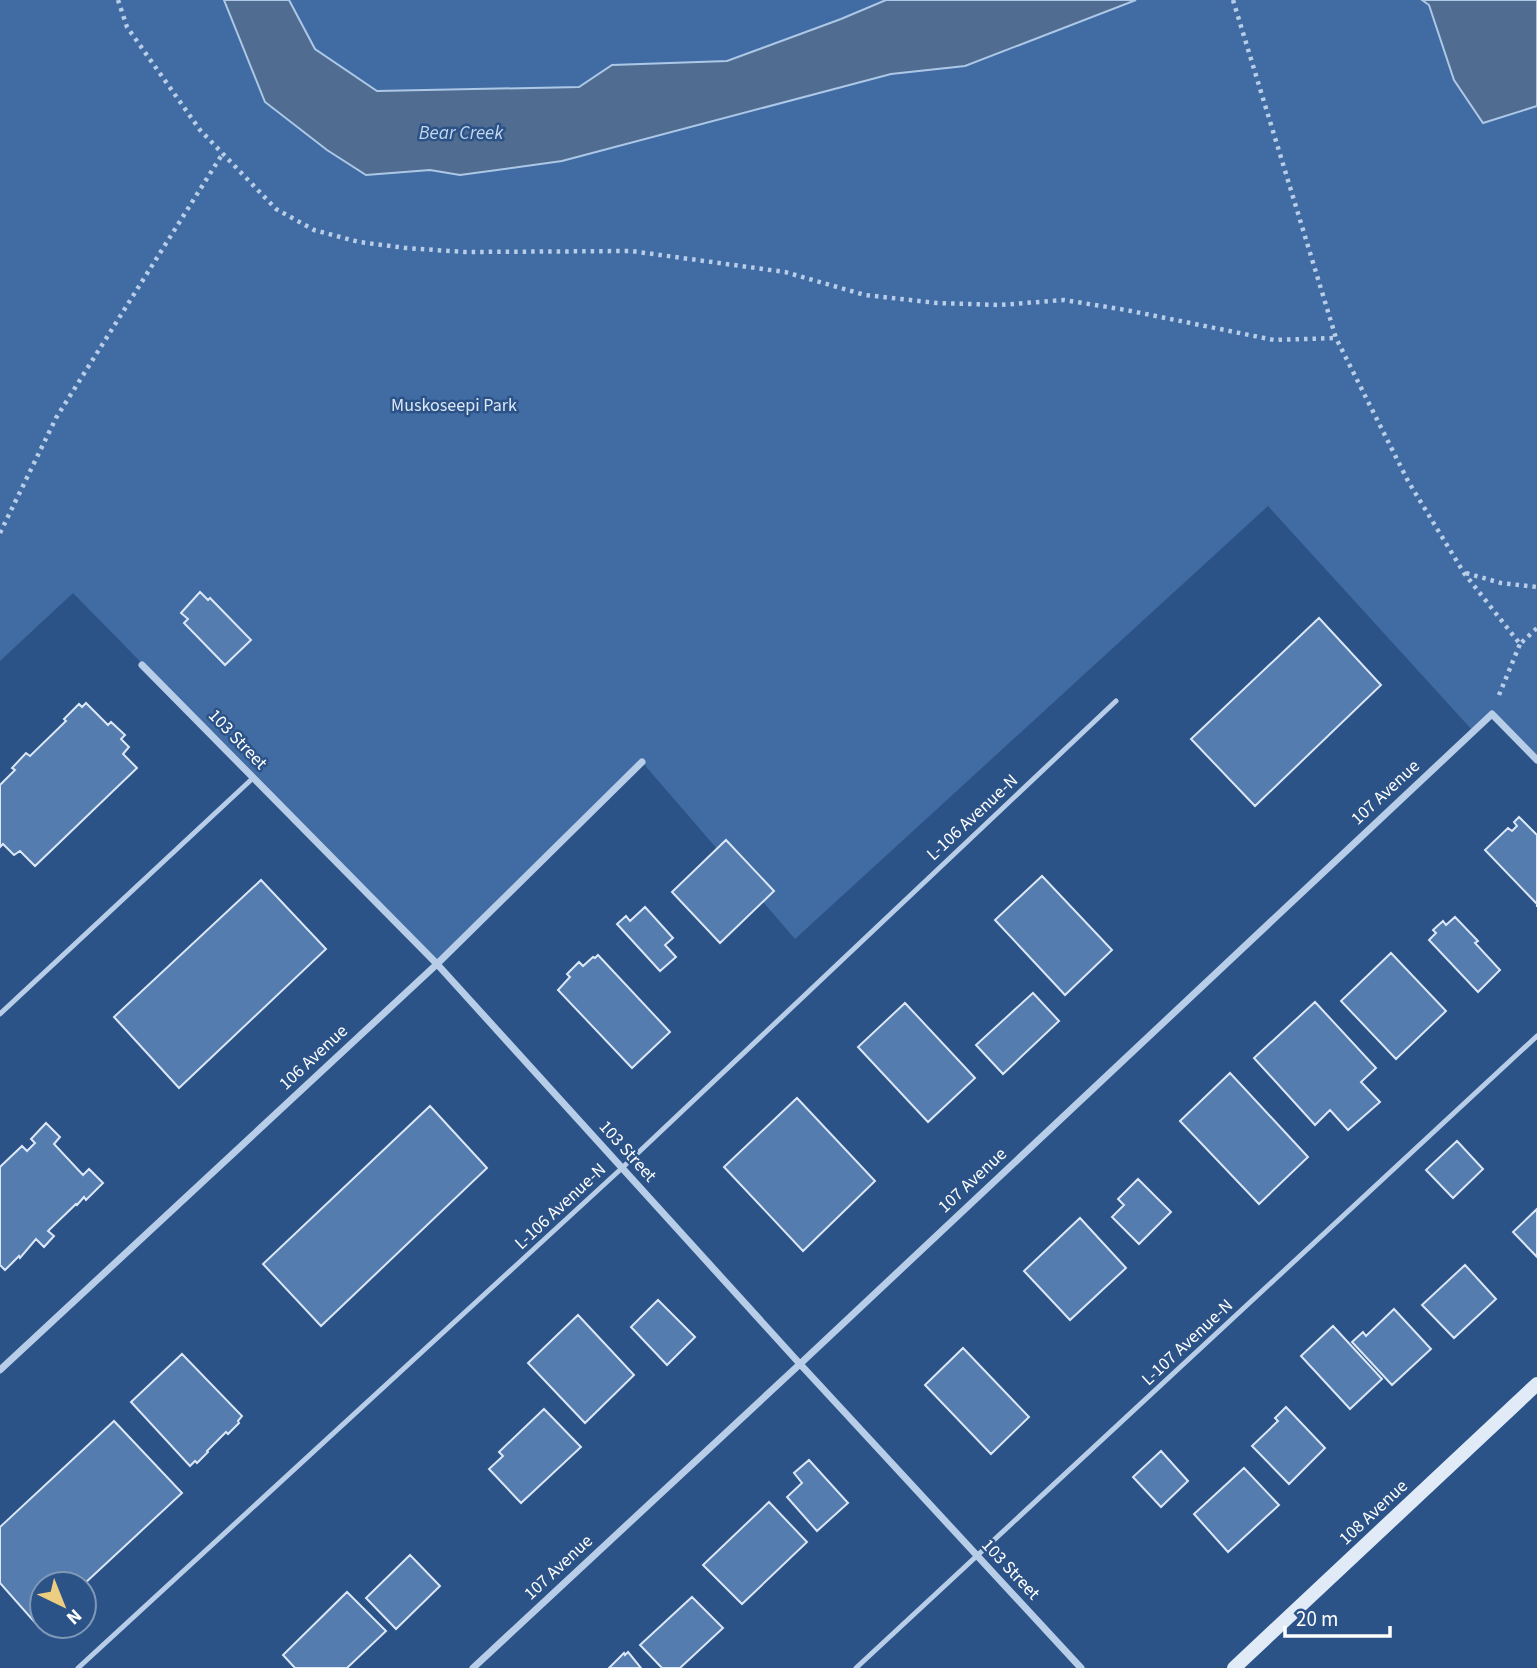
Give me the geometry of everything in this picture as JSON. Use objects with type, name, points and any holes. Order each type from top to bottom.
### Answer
[{"type":"street","name":"103 Street","points":[[142,665],[437,964],[800,1364],[1081,1668]]},
{"type":"street","points":[[1492,714],[1537,760]]},
{"type":"street","name":"107 Avenue","points":[[473,1668],[1492,714]]},
{"type":"street","name":"106 Avenue","points":[[0,1370],[437,964],[642,762]]},
{"type":"street","name":"108 Avenue","points":[[1234,1668],[1537,1384]]},
{"type":"lane","name":"L-106 Avenue-N","points":[[78,1668],[622,1168],[1116,701]]},
{"type":"lane","points":[[0,1014],[253,778]]},
{"type":"lane","name":"L-107 Avenue-N","points":[[856,1668],[1537,1037]]},
{"type":"path","points":[[117,0],[127,27],[200,130],[276,209],[314,230],[359,242],[406,248],[465,251],[631,251],[785,272],[865,295],[937,303],[1000,305],[1064,300],[1275,340],[1336,338]]},
{"type":"path","points":[[1233,0],[1336,338],[1408,481],[1464,573],[1520,644]]},
{"type":"path","points":[[0,533],[55,418],[223,153]]},
{"type":"path","points":[[1464,573],[1501,583],[1537,587]]},
{"type":"path","points":[[1492,714],[1520,644],[1537,628]]},
{"type":"green space","name":"Muskoseepi Park","points":[[0,0],[1537,0],[1537,762],[1492,714],[1473,731],[1268,506],[795,939],[642,762],[437,964],[73,593],[0,661]]},
{"type":"water","name":"Bear Creek","points":[[224,0],[289,0],[315,49],[377,91],[579,87],[612,65],[727,61],[886,0],[1136,0],[965,66],[891,74],[562,161],[460,175],[430,170],[366,175],[327,150],[265,102]]},
{"type":"water","points":[[1422,0],[1537,0],[1537,106],[1483,123],[1454,80],[1429,5]]},
{"type":"building","points":[[200,592],[208,600],[210,598],[251,640],[225,665],[184,623],[188,619],[181,613]]},
{"type":"building","points":[[1319,618],[1381,685],[1255,806],[1191,739]]},
{"type":"building","points":[[86,703],[108,725],[111,722],[125,735],[121,739],[129,747],[123,754],[137,768],[35,866],[20,851],[14,855],[3,844],[0,847],[0,785],[15,770],[12,768],[26,753],[30,756],[66,721],[64,719],[79,704],[82,707]]},
{"type":"building","points":[[1519,817],[1537,835],[1537,904],[1485,850],[1508,828],[1512,831],[1517,826],[1514,822]]},
{"type":"building","points":[[726,840],[774,891],[720,943],[672,892]]},
{"type":"building","points":[[1042,876],[1112,950],[1065,995],[995,920]]},
{"type":"building","points":[[261,880],[326,949],[179,1088],[114,1017]]},
{"type":"building","points":[[645,907],[673,938],[665,945],[676,957],[660,971],[617,924],[626,916],[630,921]]},
{"type":"building","points":[[1455,917],[1500,970],[1478,992],[1429,940],[1436,933],[1433,930],[1443,921],[1446,925]]},
{"type":"building","points":[[1391,953],[1446,1011],[1396,1059],[1341,1001]]},
{"type":"building","points":[[598,955],[670,1032],[632,1068],[558,990],[570,977],[567,974],[579,962],[583,966]]},
{"type":"building","points":[[1033,993],[1059,1021],[1003,1074],[976,1045]]},
{"type":"building","points":[[1315,1002],[1376,1068],[1361,1082],[1380,1102],[1348,1130],[1330,1110],[1315,1125],[1254,1058]]},
{"type":"building","points":[[905,1003],[975,1078],[928,1122],[858,1047]]},
{"type":"building","points":[[1230,1073],[1308,1157],[1259,1204],[1180,1121]]},
{"type":"building","points":[[797,1098],[875,1181],[803,1251],[724,1167]]},
{"type":"building","points":[[430,1106],[487,1168],[321,1326],[263,1264]]},
{"type":"building","points":[[46,1123],[60,1137],[54,1144],[83,1175],[89,1169],[103,1183],[48,1231],[54,1236],[44,1247],[36,1239],[20,1258],[19,1256],[5,1270],[0,1265],[0,1167],[22,1146],[27,1151],[35,1143],[31,1139]]},
{"type":"building","points":[[1457,1141],[1483,1169],[1453,1198],[1426,1170]]},
{"type":"building","points":[[1138,1179],[1171,1212],[1139,1244],[1112,1217],[1124,1205],[1118,1199]]},
{"type":"building","points":[[1537,1209],[1537,1257],[1513,1232]]},
{"type":"building","points":[[1080,1218],[1126,1268],[1070,1320],[1024,1271]]},
{"type":"building","points":[[1465,1265],[1496,1299],[1454,1338],[1422,1305]]},
{"type":"building","points":[[658,1300],[695,1337],[667,1365],[631,1327]]},
{"type":"building","points":[[1394,1309],[1431,1349],[1392,1385],[1352,1342],[1363,1332],[1366,1336]]},
{"type":"building","points":[[578,1315],[634,1375],[585,1423],[528,1363]]},
{"type":"building","points":[[1333,1326],[1382,1379],[1350,1409],[1301,1356]]},
{"type":"building","points":[[963,1348],[1029,1417],[991,1454],[925,1385]]},
{"type":"building","points":[[182,1354],[242,1416],[228,1434],[226,1432],[197,1463],[195,1461],[190,1466],[131,1402]]},
{"type":"building","points":[[1286,1407],[1325,1448],[1289,1484],[1252,1446],[1278,1421],[1275,1418]]},
{"type":"building","points":[[544,1409],[581,1447],[521,1503],[489,1469],[503,1456],[499,1452]]},
{"type":"building","points":[[114,1421],[182,1493],[98,1571],[28,1570],[28,1615],[0,1583],[0,1527]]},
{"type":"building","points":[[1161,1451],[1188,1481],[1161,1507],[1133,1477]]},
{"type":"building","points":[[809,1460],[848,1503],[817,1531],[787,1497],[802,1483],[794,1473]]},
{"type":"building","points":[[1244,1468],[1279,1505],[1228,1552],[1194,1514]]},
{"type":"building","points":[[769,1502],[807,1542],[742,1604],[703,1565]]},
{"type":"building","points":[[410,1555],[440,1586],[396,1629],[366,1598]]},
{"type":"building","points":[[347,1592],[386,1631],[347,1668],[295,1668],[283,1655]]},
{"type":"building","points":[[692,1597],[723,1628],[680,1668],[662,1668],[640,1645]]},
{"type":"building","points":[[628,1652],[641,1668],[609,1668],[624,1653],[625,1655]]}]
